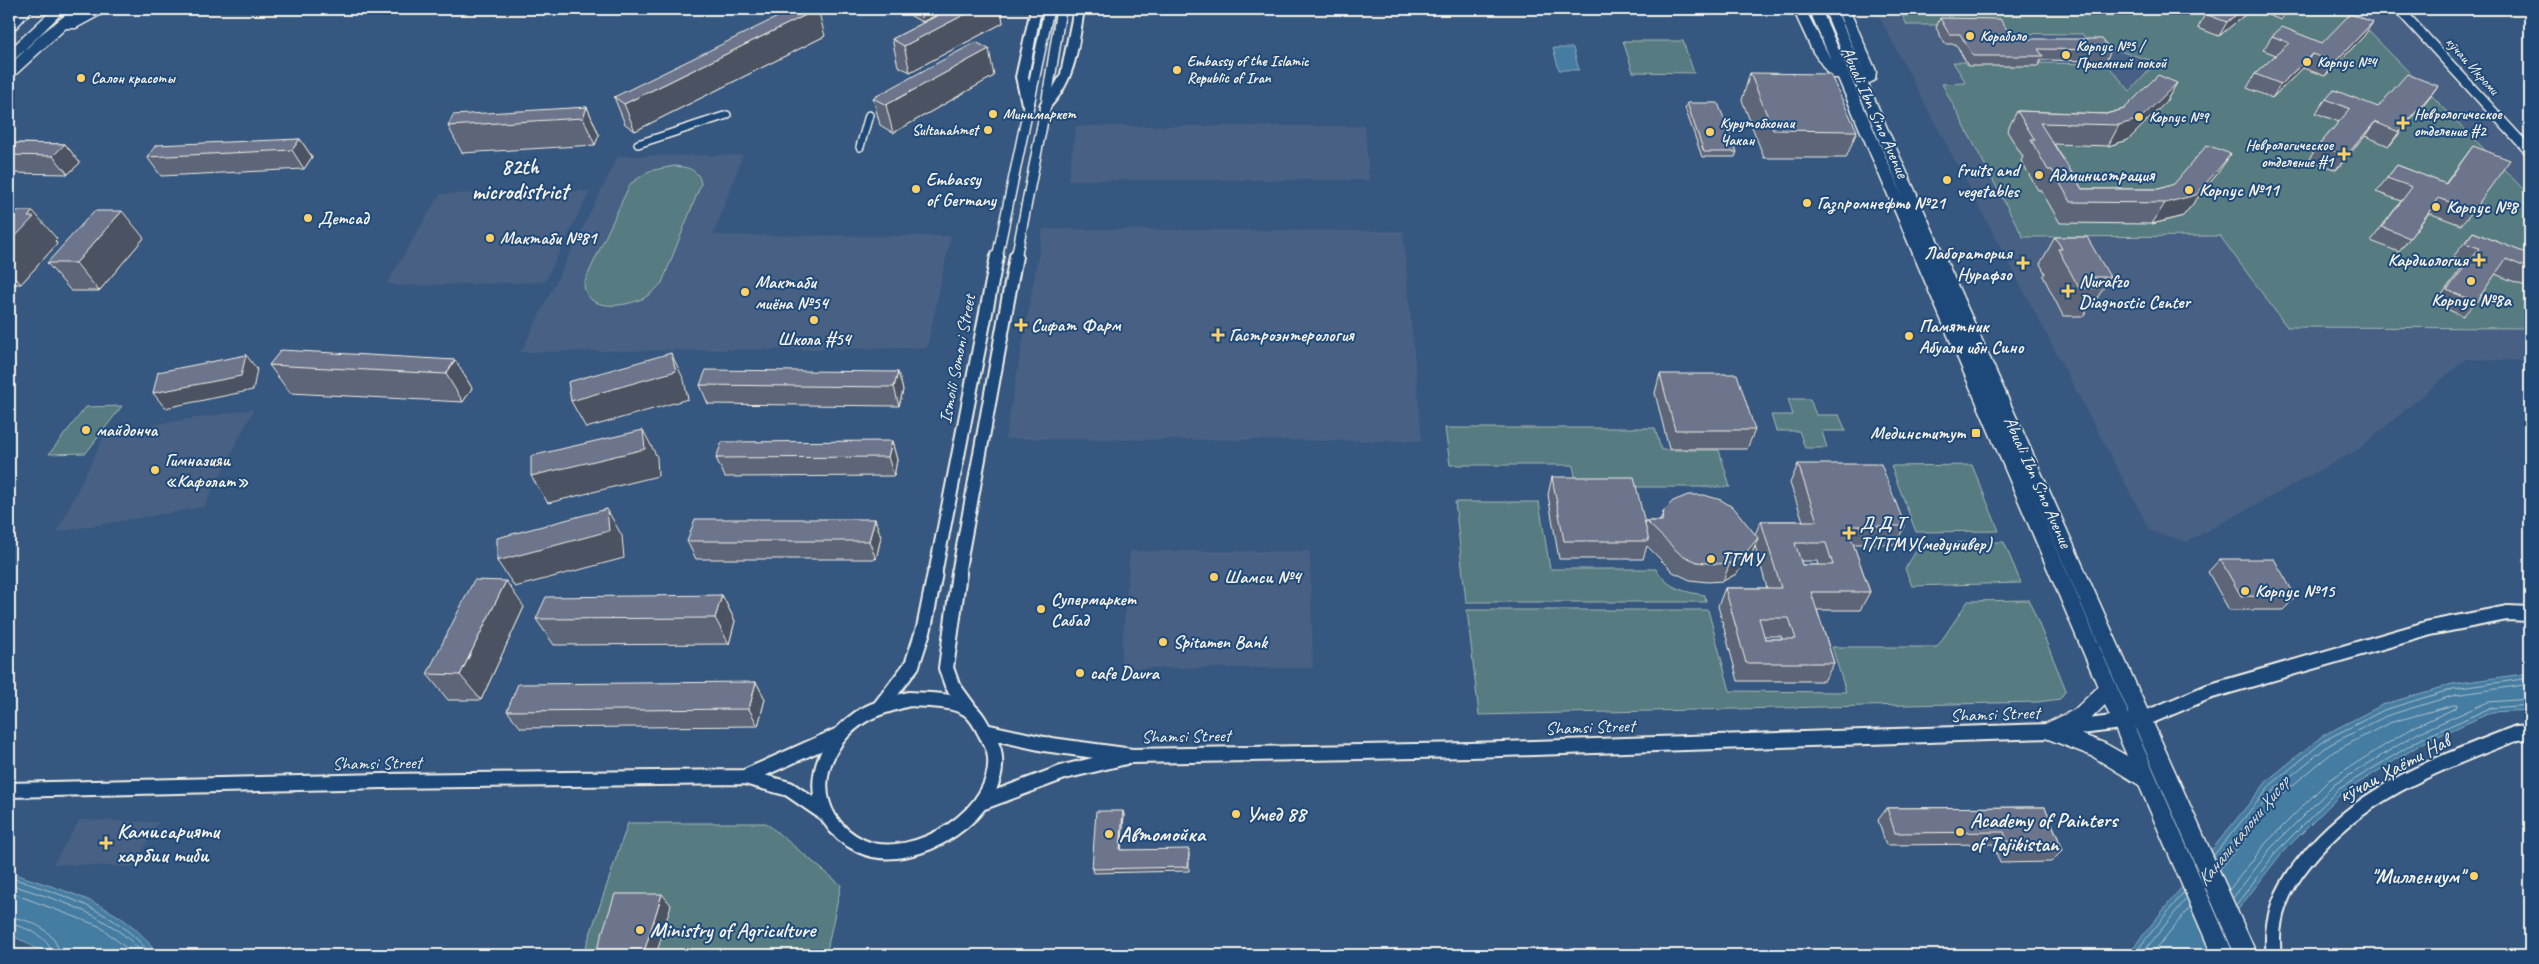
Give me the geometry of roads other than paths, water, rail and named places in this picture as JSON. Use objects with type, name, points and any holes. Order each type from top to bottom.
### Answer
[{"type":"main road","points":[[9,27],[26,9]]},
{"type":"main road","points":[[9,43],[46,9]]},
{"type":"main road","points":[[9,57],[60,9]]},
{"type":"main road","points":[[9,73],[46,38],[81,9]]},
{"type":"main road","points":[[46,38],[104,9]]},
{"type":"main road","points":[[1799,9],[1813,44],[1826,64],[1848,89]]},
{"type":"main road","name":"Abuali Ibn Sino Avenue","points":[[1815,9],[2223,955]]},
{"type":"main road","name":"Abuali Ibn Sino Avenue","points":[[1830,9],[1932,246],[2144,719],[2246,955]]},
{"type":"main road","points":[[1843,9],[1870,71],[1866,90]]},
{"type":"main road","points":[[2050,731],[2081,716],[2108,689]]},
{"type":"main road","points":[[2050,731],[2099,750],[2151,788]]},
{"type":"street","points":[[1028,104],[1022,77],[1036,9]]},
{"type":"street","name":"Ismoili Somoni Street","points":[[880,707],[912,665],[924,628],[1004,217],[1049,9]]},
{"type":"street","points":[[970,710],[952,685],[946,668],[960,563],[1046,105],[1062,9]]},
{"type":"street","points":[[1046,105],[1058,94],[1066,74],[1079,9]]},
{"type":"street","name":"кӯчаи Икроми","points":[[2399,9],[2526,144],[2530,152]]},
{"type":"street","points":[[1045,26],[1058,27]]},
{"type":"street","points":[[638,144],[727,115]]},
{"type":"street","points":[[860,147],[869,115]]},
{"type":"street","points":[[1004,217],[1024,217]]},
{"type":"street","name":"Shamsi Street","points":[[985,731],[1044,744],[1132,756],[1481,750],[2050,731],[2144,719],[2208,692],[2430,628],[2507,613],[2530,614]]},
{"type":"street","name":"Shamsi Street","points":[[745,777],[841,734],[859,719],[880,707],[908,699],[937,700],[970,710],[985,731],[993,758],[993,773],[981,803],[962,825],[936,842],[913,849],[890,852],[868,849],[849,841],[834,829],[824,813],[819,794],[820,773],[828,753],[841,734]]},
{"type":"street","name":"кӯчаи Ҳаёти Нав","points":[[2274,955],[2272,929],[2274,913],[2297,870],[2334,828],[2366,802],[2410,779],[2508,737],[2530,732]]},
{"type":"street","name":"Shamsi Street","points":[[981,803],[1064,772],[1132,756]]},
{"type":"street","name":"Shamsi Street","points":[[9,790],[383,781],[745,777],[790,789],[824,813]]},
{"type":"water","points":[[1553,48],[1573,48],[1579,70],[1559,70]]},
{"type":"water","name":"Канали калони Ҳисор","points":[[2530,673],[2530,710],[2492,712],[2423,743],[2341,794],[2281,854],[2203,955],[2127,955],[2268,780],[2322,736],[2382,705],[2452,684]]},
{"type":"water","points":[[9,872],[71,893],[111,912],[129,923],[157,955],[44,955],[26,942],[9,935]]},
{"type":"place","name":"Кораболо","points":[[1970,36]]},
{"type":"place","name":"Корпус №5 / Приемный покой","points":[[2066,55]]},
{"type":"place","name":"Корпус №4","points":[[2307,62]]},
{"type":"place","name":"Embassy of the Islamic Republic of Iran","points":[[1177,70]]},
{"type":"place","name":"Салон красоты","points":[[81,78]]},
{"type":"place","name":"Минимаркет","points":[[993,114]]},
{"type":"place","name":"Корпус №9","points":[[2139,117]]},
{"type":"place","name":"Неврологическое отделение #2","points":[[2403,123]]},
{"type":"place","name":"Sultanahmet","points":[[988,130]]},
{"type":"place","name":"Курутобхонаи Чакан","points":[[1710,132]]},
{"type":"place","name":"Неврологическое отделение #1","points":[[2344,154]]},
{"type":"place","name":"Администрация","points":[[2039,175]]},
{"type":"place","name":"fruits and vegetables","points":[[1947,180]]},
{"type":"place","name":"Embassy of Germany","points":[[916,189]]},
{"type":"place","name":"Корпус №11","points":[[2189,190]]},
{"type":"place","name":"Газпромнефть №21","points":[[1807,203]]},
{"type":"place","name":"Корпус №8","points":[[2436,207]]},
{"type":"place","name":"Детсад","points":[[308,218]]},
{"type":"place","name":"Мактаби №81","points":[[490,238]]},
{"type":"place","name":"Кардиология","points":[[2479,260]]},
{"type":"place","name":"Лаборатория Нурафзо","points":[[2023,263]]},
{"type":"place","name":"Корпус №8а","points":[[2471,281]]},
{"type":"place","name":"Nurafzo Diagnostic Center","points":[[2068,291]]},
{"type":"place","name":"Мактаби миёна №54","points":[[745,292]]},
{"type":"place","name":"Школа #54","points":[[814,320]]},
{"type":"place","name":"Сифат Фарм","points":[[1021,325]]},
{"type":"place","name":"Гастроэнтерология","points":[[1218,335]]},
{"type":"place","name":"Памятник Абуали ибн Сино","points":[[1909,336]]},
{"type":"place","name":"майдонча","points":[[86,430]]},
{"type":"place","name":"Мединститут","points":[[1976,433]]},
{"type":"place","name":"Гимназияи «Кафолат»","points":[[155,470]]},
{"type":"place","name":"Д Д Т Т/ТГМУ(медунивер)","points":[[1849,533]]},
{"type":"place","name":"ТГМУ","points":[[1711,559]]},
{"type":"place","name":"Шамси №4","points":[[1214,577]]},
{"type":"place","name":"Корпус №15","points":[[2245,591]]},
{"type":"place","name":"Супермаркет Сабад","points":[[1041,609]]},
{"type":"place","name":"Spitamen Bank","points":[[1163,642]]},
{"type":"place","name":"cafe Davra","points":[[1080,673]]},
{"type":"place","name":"Умед 88","points":[[1236,814]]},
{"type":"place","name":"Academy of Painters of Tajikistan","points":[[1960,832]]},
{"type":"place","name":"Автомойка","points":[[1109,834]]},
{"type":"place","name":"Камисарияти харбии тиби","points":[[106,843]]},
{"type":"place","name":"\"Миллениум\"","points":[[2474,876]]},
{"type":"place","name":"Ministry of Agriculture","points":[[640,930]]},
{"type":"district","name":"82th microdistrict","points":[[520,180]]}]
